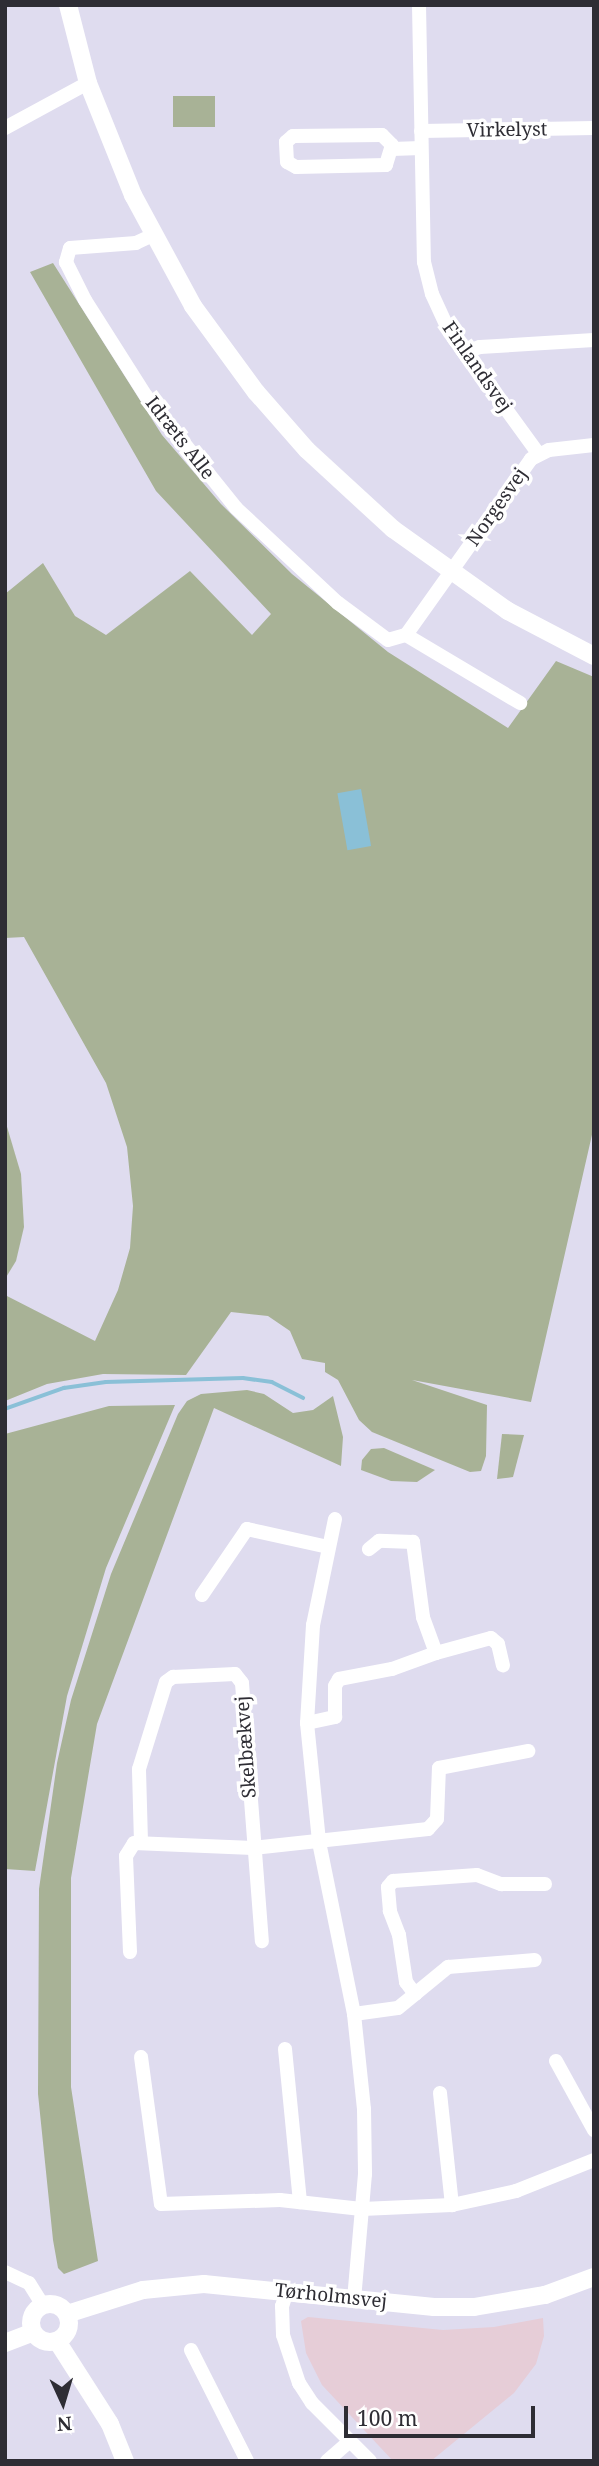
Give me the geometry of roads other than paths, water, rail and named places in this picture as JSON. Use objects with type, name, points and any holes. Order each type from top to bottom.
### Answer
[{"type":"street","points":[[68,5],[88,83],[110,143],[153,235],[193,306],[290,431],[393,529],[450,573],[508,611],[594,656]]},
{"type":"street","name":"Finlandsvej","points":[[419,5],[424,262],[432,294],[464,353],[538,453]]},
{"type":"street","points":[[5,128],[88,83]]},
{"type":"street","name":"Virkelyst","points":[[421,131],[594,128]]},
{"type":"street","points":[[382,135],[389,138],[391,149],[386,165],[296,167],[287,162],[286,142],[293,136],[382,135]]},
{"type":"street","points":[[391,149],[421,148]]},
{"type":"street","name":"Idræts Alle","points":[[153,235],[133,243],[74,245],[66,252],[70,272],[113,349],[173,432],[245,516],[380,636],[396,641],[406,635],[520,703]]},
{"type":"street","points":[[464,353],[480,347],[594,340]]},
{"type":"street","name":"Norgesvej","points":[[450,573],[538,453],[594,444]]},
{"type":"street","points":[[406,635],[450,573]]},
{"type":"street","points":[[335,1519],[313,1625],[307,1723],[319,1842],[354,2014],[364,2109],[362,2208],[354,2299]]},
{"type":"street","points":[[202,1595],[247,1529],[328,1546]]},
{"type":"street","points":[[369,1549],[376,1541],[412,1542],[423,1617],[436,1653]]},
{"type":"street","points":[[307,1723],[335,1717],[335,1686],[339,1679],[391,1669],[491,1638],[498,1644],[503,1665]]},
{"type":"street","name":"Skelbækvej","points":[[141,1842],[139,1769],[166,1682],[232,1674],[242,1683],[262,1941]]},
{"type":"street","points":[[130,1952],[126,1856],[129,1846],[141,1842],[253,1848],[431,1828],[437,1819],[439,1768],[528,1751]]},
{"type":"street","points":[[415,1994],[405,1982],[399,1935],[390,1911],[390,1884],[477,1875],[509,1885],[545,1884]]},
{"type":"street","points":[[354,2014],[398,2008],[448,1967],[535,1960]]},
{"type":"street","points":[[285,2049],[300,2202]]},
{"type":"street","points":[[141,2057],[160,2204],[300,2202],[362,2208],[452,2205],[516,2191],[594,2160]]},
{"type":"street","points":[[556,2061],[594,2130]]},
{"type":"street","points":[[440,2094],[452,2205]]},
{"type":"street","points":[[5,2272],[29,2283],[43,2305]]},
{"type":"street","name":"Tørholmsvej","points":[[67,2314],[113,2297],[174,2286],[287,2291],[354,2299],[474,2307],[545,2295],[594,2277]]},
{"type":"street","points":[[287,2291],[283,2325],[289,2359],[312,2403],[370,2461]]},
{"type":"street","points":[[54,2304],[67,2314],[68,2330],[57,2341],[46,2342],[33,2332],[33,2314],[43,2305],[54,2304]]},
{"type":"street","points":[[5,2343],[33,2332]]},
{"type":"street","points":[[57,2341],[110,2424],[125,2461]]},
{"type":"street","points":[[191,2350],[247,2461]]},
{"type":"street","points":[[327,2461],[351,2441]]},
{"type":"water","points":[[361,789],[371,846],[347,850],[337,793]]},
{"type":"waterway","points":[[5,1409],[64,1388],[106,1382],[243,1378],[272,1382],[303,1398]]}]
